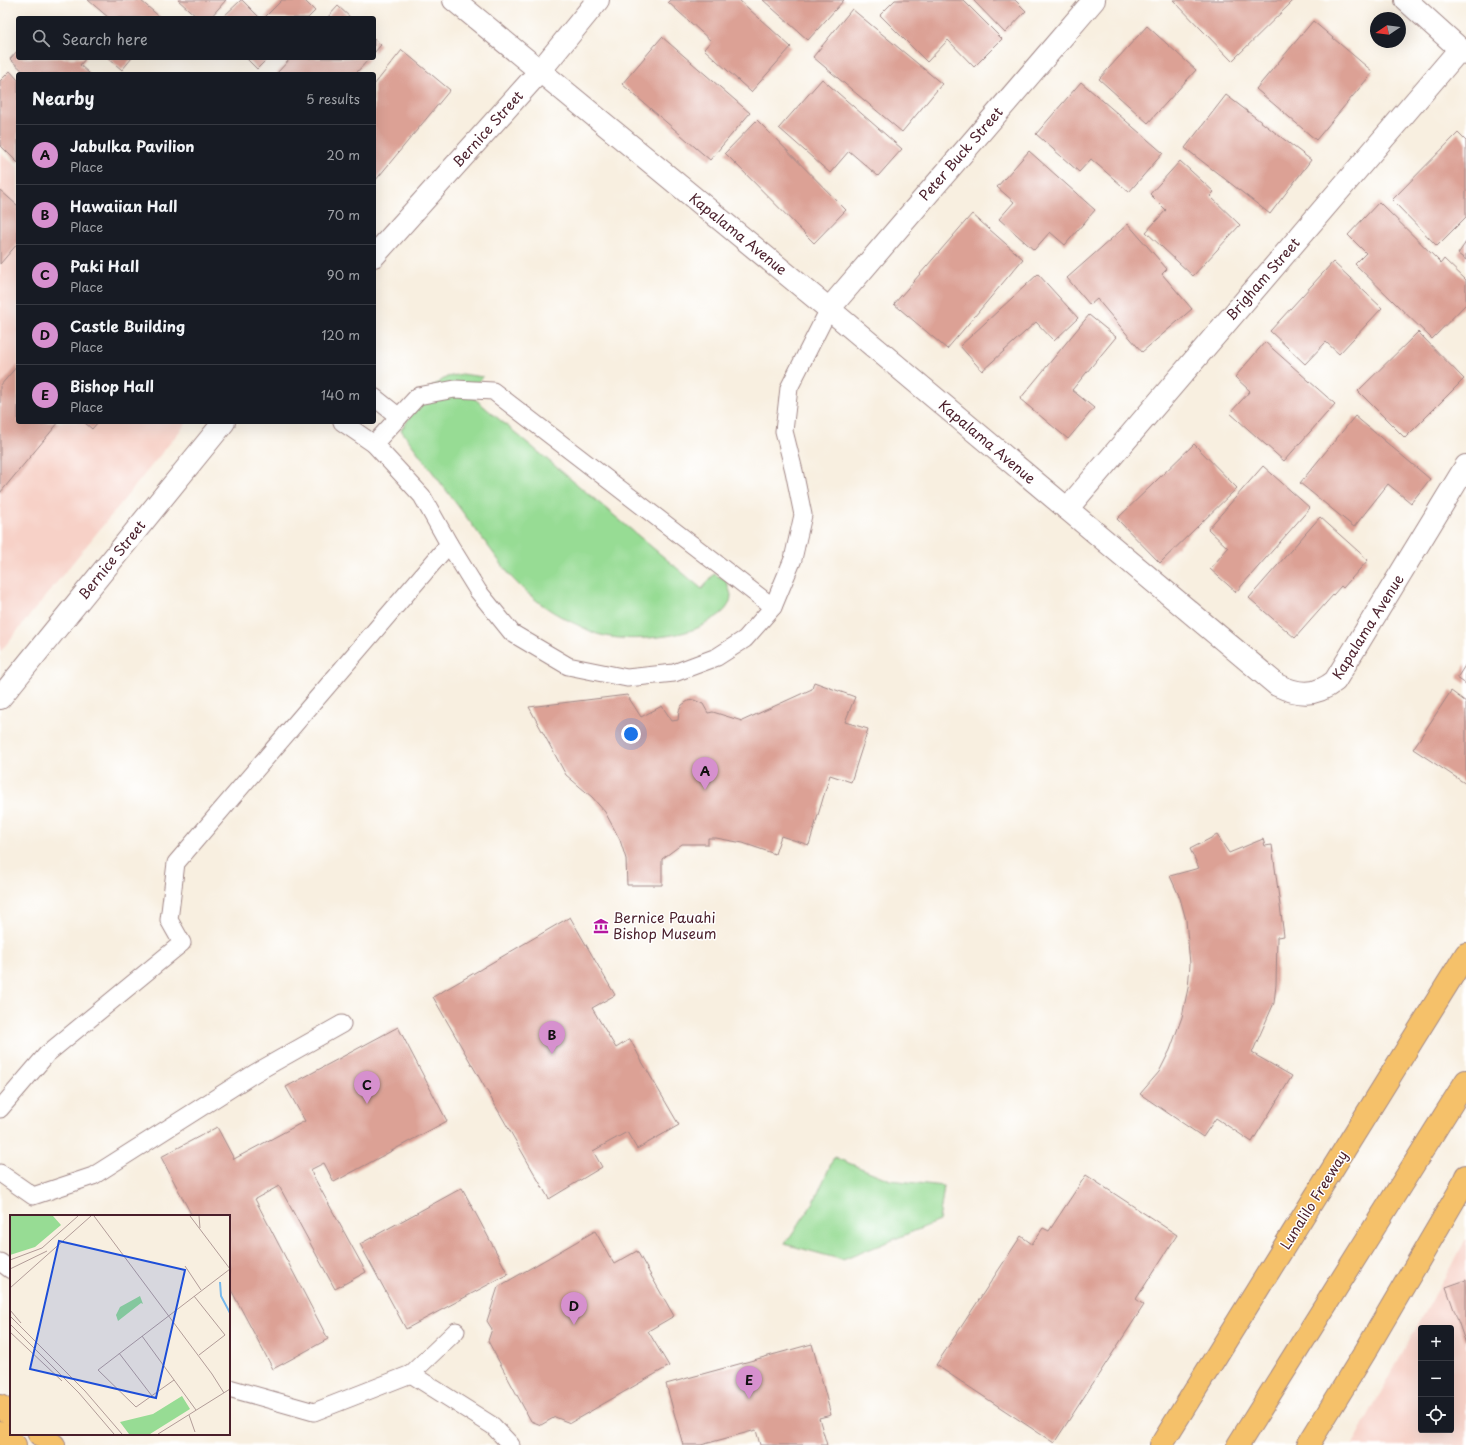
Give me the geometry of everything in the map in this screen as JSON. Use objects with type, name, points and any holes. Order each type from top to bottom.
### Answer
[{"type":"highway","name":"Lunalilo Freeway","points":[[1161,1445],[1466,954]]},
{"type":"highway","points":[[1238,1445],[1466,1081]]},
{"type":"highway","points":[[1308,1445],[1365,1352],[1460,1190],[1466,1176]]},
{"type":"highway","points":[[1321,1445],[1365,1352]]},
{"type":"highway","points":[[0,1406],[10,1413]]},
{"type":"highway","points":[[0,1432],[15,1445]]},
{"type":"highway","points":[[40,1435],[54,1445]]},
{"type":"street","name":"Kapalama Avenue","points":[[454,0],[829,309],[1277,684],[1288,690],[1300,693],[1320,691],[1328,687],[1339,676],[1466,466]]},
{"type":"street","name":"Bernice Street","points":[[376,254],[540,71],[598,0]]},
{"type":"street","name":"Peter Buck Street","points":[[829,309],[1094,0]]},
{"type":"street","points":[[1406,0],[1463,51]]},
{"type":"street","name":"Brigham Street","points":[[1067,509],[1463,51]]},
{"type":"street","name":"Bernice Street","points":[[0,698],[222,424]]},
{"type":"lane","points":[[345,424],[374,444],[422,496],[478,591],[512,633],[568,666],[627,678],[674,673],[716,657],[745,639],[772,607],[793,559],[803,515],[784,431],[789,388],[829,309]]},
{"type":"lane","points":[[374,444],[418,396],[455,390],[493,391],[772,607]]},
{"type":"lane","points":[[376,399],[399,418]]},
{"type":"lane","points":[[0,1109],[47,1054],[182,942],[169,920],[176,863],[449,544]]},
{"type":"lane","points":[[0,1173],[33,1196],[93,1176],[255,1073],[342,1024]]},
{"type":"lane","points":[[0,1262],[10,1269]]},
{"type":"lane","points":[[230,1388],[314,1412],[411,1374],[456,1331]]},
{"type":"lane","points":[[411,1374],[493,1426],[511,1445]]},
{"type":"shaded area","points":[[0,153],[16,165],[16,424],[185,424],[0,652]]},
{"type":"shaded area","points":[[1466,1239],[1466,1445],[1353,1445],[1418,1325],[1418,1433],[1454,1433],[1454,1325],[1418,1325]]},
{"type":"green space","points":[[462,374],[483,377],[469,394],[702,589],[714,574],[726,580],[731,599],[725,610],[718,616],[695,629],[674,635],[635,639],[596,634],[553,612],[528,594],[512,578],[401,430],[431,387],[447,377]]},
{"type":"green space","points":[[834,1157],[890,1180],[944,1186],[939,1221],[843,1260],[785,1244],[814,1202]]},
{"type":"building","points":[[88,0],[140,0],[159,16],[107,16]]},
{"type":"building","points":[[178,0],[226,0],[212,16],[196,16]]},
{"type":"building","points":[[242,0],[258,16],[224,16]]},
{"type":"building","points":[[282,0],[304,0],[315,11],[310,16],[266,16]]},
{"type":"building","points":[[670,0],[739,0],[791,47],[751,92],[704,49],[711,41],[668,2]]},
{"type":"building","points":[[763,0],[844,0],[808,40]]},
{"type":"building","points":[[895,0],[963,0],[1002,39],[974,67],[948,40],[927,62],[880,15]]},
{"type":"building","points":[[973,0],[1015,0],[1026,11],[1005,33]]},
{"type":"building","points":[[1173,0],[1294,0],[1232,61]]},
{"type":"building","points":[[338,6],[349,16],[329,16]]},
{"type":"building","points":[[852,9],[942,84],[902,132],[813,57]]},
{"type":"building","points":[[1313,21],[1373,72],[1316,140],[1256,89]]},
{"type":"building","points":[[1147,26],[1196,70],[1148,123],[1099,79]]},
{"type":"building","points":[[662,37],[750,113],[710,160],[622,84]]},
{"type":"building","points":[[376,41],[381,45],[376,51]]},
{"type":"building","points":[[402,50],[450,90],[376,180],[376,82]]},
{"type":"building","points":[[16,52],[16,60],[84,60],[80,65],[88,72],[24,72],[10,59]]},
{"type":"building","points":[[110,60],[130,60],[122,70]]},
{"type":"building","points":[[248,60],[266,60],[257,69]]},
{"type":"building","points":[[289,60],[368,60],[357,72],[278,72]]},
{"type":"building","points":[[10,71],[16,78],[16,161],[0,145],[0,81]]},
{"type":"building","points":[[822,79],[902,149],[878,176],[849,151],[830,173],[779,128]]},
{"type":"building","points":[[1081,82],[1163,153],[1129,192],[1091,159],[1079,172],[1036,134]]},
{"type":"building","points":[[1226,95],[1311,160],[1270,214],[1185,148]]},
{"type":"building","points":[[757,120],[846,210],[814,243],[725,153]]},
{"type":"building","points":[[1458,133],[1466,141],[1466,217],[1437,246],[1392,200]]},
{"type":"building","points":[[1029,151],[1095,210],[1065,245],[1050,232],[1034,250],[999,219],[1014,202],[997,187]]},
{"type":"building","points":[[1180,161],[1214,192],[1210,196],[1240,225],[1193,276],[1146,232],[1166,210],[1150,194]]},
{"type":"building","points":[[0,190],[16,204],[16,245],[0,264]]},
{"type":"building","points":[[1379,202],[1441,263],[1444,259],[1466,280],[1466,304],[1432,339],[1355,264],[1366,253],[1348,235]]},
{"type":"building","points":[[972,214],[1023,259],[947,349],[894,304]]},
{"type":"building","points":[[1128,224],[1167,269],[1162,274],[1192,309],[1142,352],[1097,299],[1090,305],[1067,278]]},
{"type":"building","points":[[1466,242],[1466,260],[1458,254]]},
{"type":"building","points":[[1333,262],[1382,308],[1339,354],[1326,342],[1305,364],[1270,331]]},
{"type":"building","points":[[1038,274],[1078,318],[1054,341],[1036,322],[982,371],[960,346]]},
{"type":"building","points":[[1089,315],[1116,337],[1072,390],[1094,408],[1068,439],[1020,399]]},
{"type":"building","points":[[1418,332],[1464,379],[1405,438],[1358,391]]},
{"type":"building","points":[[1265,342],[1335,404],[1284,461],[1230,413],[1250,391],[1235,377]]},
{"type":"building","points":[[16,367],[16,424],[57,424],[0,493],[0,386]]},
{"type":"building","points":[[1355,416],[1430,479],[1411,503],[1388,484],[1354,527],[1300,483]]},
{"type":"building","points":[[86,424],[96,424],[92,429]]},
{"type":"building","points":[[1194,444],[1237,488],[1160,563],[1117,519]]},
{"type":"building","points":[[1263,466],[1310,508],[1236,592],[1210,569],[1228,548],[1208,529]]},
{"type":"building","points":[[1320,517],[1368,560],[1343,588],[1341,586],[1295,638],[1249,598]]},
{"type":"building","points":[[1466,664],[1466,684],[1457,678]]},
{"type":"building","points":[[814,682],[855,697],[845,722],[868,729],[851,782],[830,775],[809,845],[781,836],[775,854],[743,843],[716,838],[708,838],[708,844],[682,844],[662,859],[662,885],[627,885],[626,859],[620,840],[605,812],[592,797],[566,775],[529,707],[627,695],[641,717],[662,706],[672,721],[678,720],[679,711],[682,705],[688,701],[694,700],[703,704],[708,713],[713,712],[742,721],[812,689]]},
{"type":"building","points":[[1451,691],[1466,702],[1466,784],[1413,749]]},
{"type":"building","points":[[1217,835],[1229,853],[1263,839],[1265,846],[1272,845],[1284,936],[1277,937],[1274,1003],[1252,1053],[1292,1076],[1252,1142],[1216,1118],[1203,1137],[1140,1094],[1159,1072],[1170,1050],[1182,1017],[1188,988],[1190,964],[1186,920],[1180,898],[1170,876],[1199,868],[1190,849]]},
{"type":"building","points":[[570,917],[615,995],[592,1008],[616,1048],[630,1039],[679,1125],[637,1149],[627,1132],[593,1151],[602,1167],[549,1199],[433,997]]},
{"type":"building","points":[[398,1027],[447,1121],[334,1182],[324,1163],[310,1170],[366,1272],[335,1289],[279,1186],[255,1199],[328,1339],[273,1369],[230,1288],[230,1215],[191,1215],[161,1157],[217,1127],[234,1159],[305,1121],[286,1087]]},
{"type":"building","points":[[1086,1175],[1177,1235],[1136,1299],[1144,1305],[1054,1443],[936,1365],[1021,1236],[1032,1244],[1043,1228],[1049,1231]]},
{"type":"building","points":[[462,1188],[508,1274],[406,1329],[360,1244]]},
{"type":"building","points":[[595,1231],[614,1264],[637,1251],[674,1316],[648,1331],[669,1366],[570,1423],[555,1417],[541,1425],[531,1421],[488,1341],[492,1329],[487,1321],[498,1287]]},
{"type":"building","points":[[1466,1280],[1466,1344],[1446,1287]]},
{"type":"building","points":[[812,1344],[831,1415],[819,1418],[827,1445],[760,1445],[756,1430],[701,1445],[683,1445],[666,1384]]},
{"type":"place","name":"Jabulka Pavilion","points":[[705,790]]},
{"type":"place","name":"Bernice Pauahi Bishop Museum","points":[[601,926]]},
{"type":"place","name":"Hawaiian Hall","points":[[552,1054]]},
{"type":"place","name":"Paki Hall","points":[[367,1104]]},
{"type":"place","name":"Castle Building","points":[[574,1325]]},
{"type":"place","name":"Bishop Hall","points":[[749,1399]]}]
